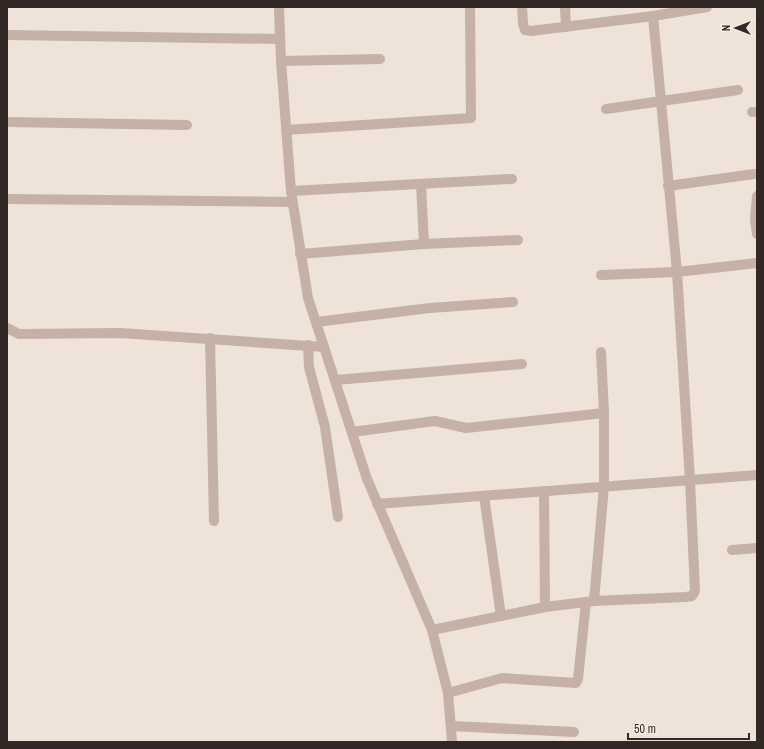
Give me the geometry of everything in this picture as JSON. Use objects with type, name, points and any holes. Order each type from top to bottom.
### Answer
[{"type":"street","points":[[279,7],[281,61],[292,202],[308,298],[336,380],[367,479],[432,630],[448,693],[452,742]]},
{"type":"street","points":[[286,130],[471,118],[470,7]]},
{"type":"street","points":[[522,7],[523,24],[525,30],[566,27],[642,12],[653,16],[707,7]]},
{"type":"street","points":[[565,7],[566,27]]},
{"type":"street","points":[[432,630],[545,607],[590,602],[692,596],[695,591],[690,480],[677,272],[653,16]]},
{"type":"street","points":[[7,35],[280,39]]},
{"type":"street","points":[[281,61],[380,59]]},
{"type":"street","points":[[606,109],[738,90]]},
{"type":"street","points":[[7,122],[187,125]]},
{"type":"street","points":[[668,186],[754,174]]},
{"type":"street","points":[[291,191],[512,179]]},
{"type":"street","points":[[421,184],[424,244]]},
{"type":"street","points":[[757,196],[755,220],[757,234]]},
{"type":"street","points":[[7,199],[292,202]]},
{"type":"street","points":[[300,254],[424,244],[518,240]]},
{"type":"street","points":[[601,275],[677,272],[757,263]]},
{"type":"street","points":[[316,322],[430,308],[514,302]]},
{"type":"street","points":[[7,328],[20,334],[120,333],[324,347]]},
{"type":"street","points":[[210,338],[214,521]]},
{"type":"street","points":[[308,345],[309,367],[325,427],[338,517]]},
{"type":"street","points":[[448,693],[502,678],[576,683],[578,679],[590,602],[604,486],[604,413],[601,352]]},
{"type":"street","points":[[336,380],[522,364]]},
{"type":"street","points":[[352,432],[435,421],[466,428],[604,413]]},
{"type":"street","points":[[377,504],[757,475]]},
{"type":"street","points":[[544,491],[545,607]]},
{"type":"street","points":[[484,496],[501,616]]},
{"type":"street","points":[[732,550],[757,548]]},
{"type":"street","points":[[451,726],[574,732]]}]
